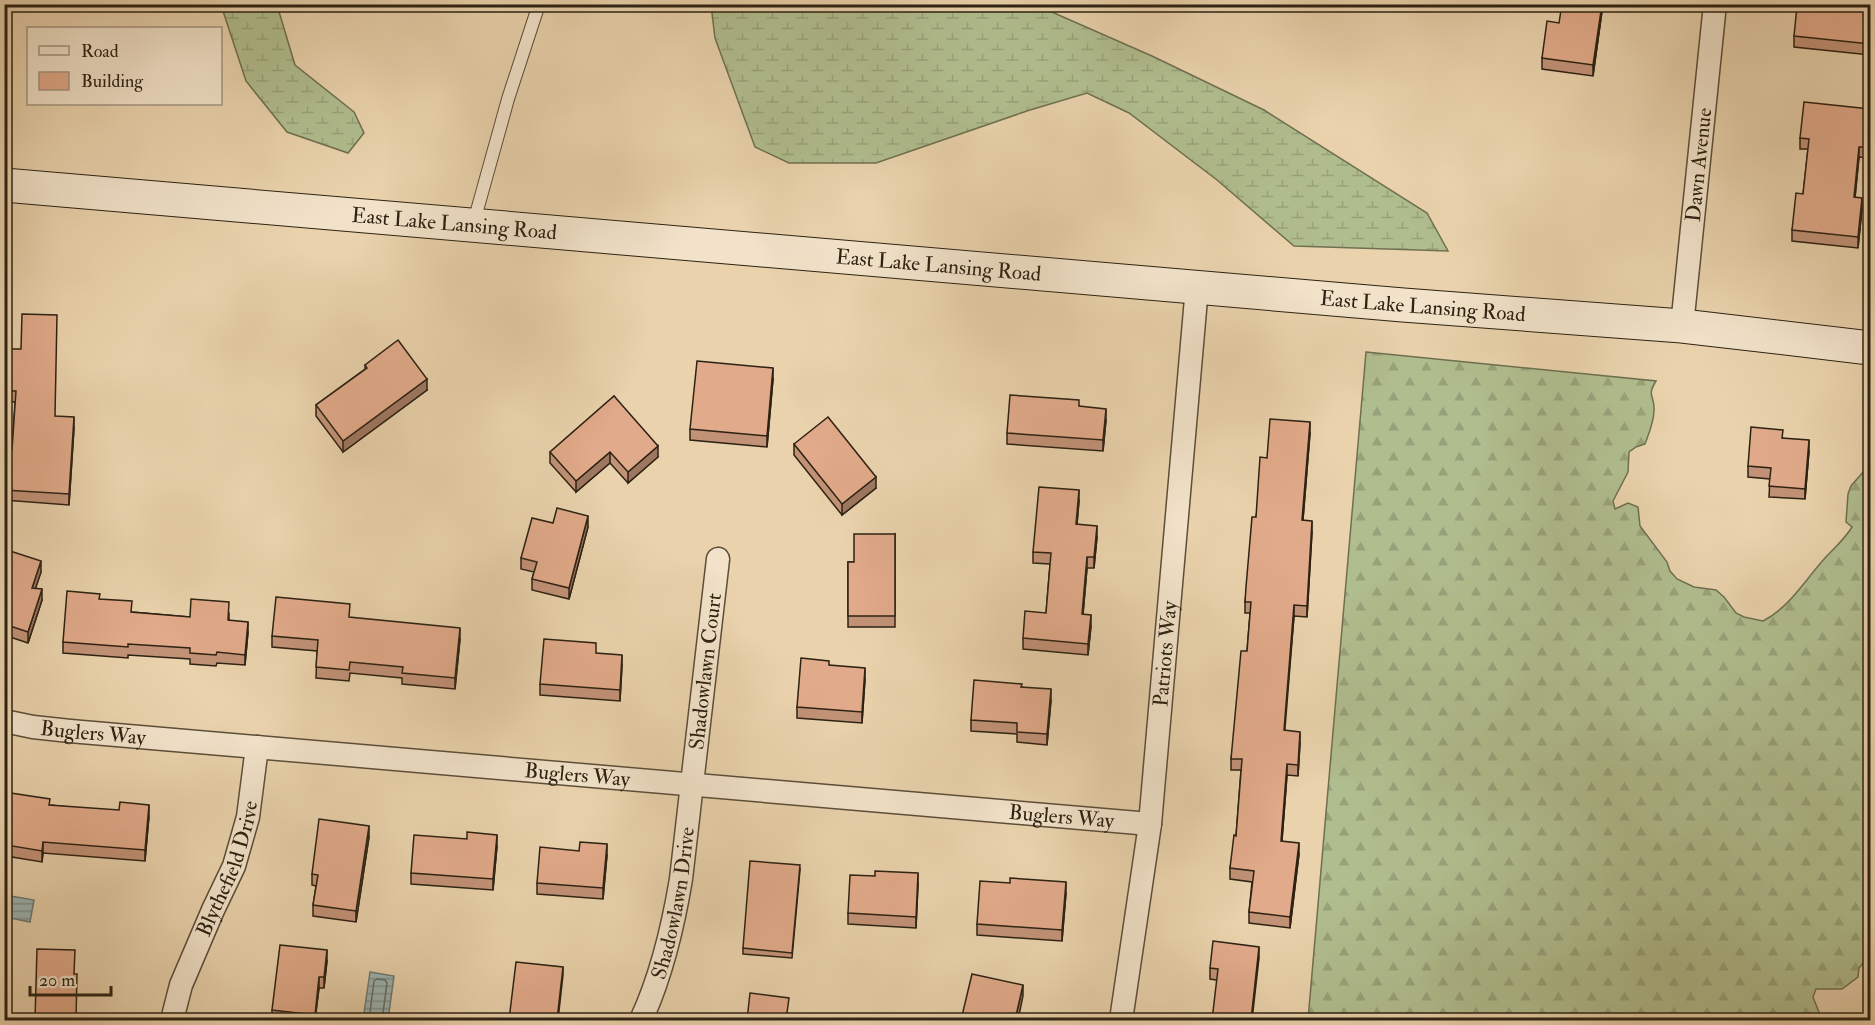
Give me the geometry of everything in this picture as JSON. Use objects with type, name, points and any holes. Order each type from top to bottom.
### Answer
[{"type":"main road","name":"East Lake Lansing Road","points":[[4,185],[1392,304],[1682,326],[1870,348]]},
{"type":"street","name":"Dawn Avenue","points":[[1682,326],[1715,4]]},
{"type":"street","name":"Patriots Way","points":[[1121,1020],[1150,824],[1197,287]]},
{"type":"street","name":"Shadowlawn Court","points":[[692,784],[718,559]]},
{"type":"street","name":"Buglers Way","points":[[4,721],[33,727],[1150,824]]},
{"type":"street","name":"Blythefield Drive","points":[[172,1020],[181,985],[234,866],[248,817],[257,747]]},
{"type":"street","name":"Shadowlawn Drive","points":[[641,1020],[652,996],[672,930],[681,879],[692,784]]},
{"type":"lane","points":[[473,225],[508,99],[539,4]]},
{"type":"green space","points":[[221,5],[277,5],[295,65],[354,112],[364,133],[348,153],[287,132],[246,81]]},
{"type":"green space","points":[[711,5],[1036,5],[1152,56],[1264,110],[1427,213],[1448,251],[1294,246],[1217,180],[1129,113],[1087,93],[1030,110],[876,163],[789,163],[755,147],[715,38]]},
{"type":"green space","points":[[1366,352],[1656,381],[1651,393],[1654,410],[1651,427],[1645,444],[1629,452],[1628,472],[1613,501],[1615,509],[1628,503],[1638,507],[1640,526],[1677,579],[1694,587],[1716,590],[1736,613],[1763,621],[1789,601],[1852,527],[1846,522],[1848,494],[1851,486],[1864,471],[1870,452],[1870,955],[1859,968],[1858,977],[1842,989],[1816,989],[1813,997],[1822,1020],[1308,1020]]},
{"type":"water","points":[[5,895],[34,900],[30,922],[5,917]]},
{"type":"water","points":[[370,972],[394,976],[388,1020],[363,1020]]},
{"type":"building","points":[[1562,4],[1602,4],[1593,65],[1542,58],[1547,21],[1559,23]]},
{"type":"building","points":[[1803,4],[1870,4],[1870,44],[1794,36],[1797,6],[1803,7]]},
{"type":"building","points":[[1804,102],[1870,109],[1868,147],[1859,147],[1854,197],[1862,198],[1858,237],[1792,230],[1796,193],[1803,194],[1809,139],[1800,138]]},
{"type":"building","points":[[22,314],[57,315],[55,416],[74,417],[69,494],[4,490],[4,450],[12,450],[16,391],[4,391],[4,349],[21,349]]},
{"type":"building","points":[[398,340],[427,379],[343,441],[316,405],[367,368],[365,365]]},
{"type":"building","points":[[697,361],[773,368],[767,436],[690,429]]},
{"type":"building","points":[[1010,395],[1079,400],[1079,406],[1106,409],[1103,440],[1007,433]]},
{"type":"building","points":[[614,396],[658,446],[628,472],[610,452],[576,481],[550,452]]},
{"type":"building","points":[[828,417],[876,477],[842,504],[794,444]]},
{"type":"building","points":[[1270,419],[1310,422],[1302,520],[1312,521],[1307,606],[1294,605],[1284,730],[1300,732],[1298,765],[1287,764],[1281,841],[1299,843],[1290,917],[1249,912],[1254,871],[1230,868],[1234,835],[1236,836],[1242,759],[1231,759],[1241,651],[1247,651],[1251,602],[1245,602],[1252,517],[1256,517],[1260,457],[1267,458]]},
{"type":"building","points":[[1751,427],[1783,430],[1782,438],[1809,440],[1805,489],[1769,486],[1771,468],[1748,466]]},
{"type":"building","points":[[1039,487],[1079,490],[1076,524],[1097,526],[1094,557],[1087,557],[1082,614],[1091,615],[1088,644],[1023,638],[1025,611],[1046,613],[1051,553],[1033,552]]},
{"type":"building","points":[[557,508],[588,516],[569,588],[532,579],[537,562],[521,558],[532,518],[553,523]]},
{"type":"building","points":[[854,534],[895,534],[895,616],[848,616],[848,562],[854,562]]},
{"type":"building","points":[[7,550],[41,561],[32,588],[42,589],[28,632],[4,624],[4,559]]},
{"type":"building","points":[[67,591],[100,594],[99,599],[132,601],[131,612],[190,617],[191,599],[229,602],[228,620],[248,622],[245,655],[217,652],[216,655],[190,653],[190,648],[128,644],[128,647],[63,642]]},
{"type":"building","points":[[276,597],[350,604],[349,617],[460,628],[455,678],[402,673],[403,667],[350,662],[349,670],[316,667],[318,640],[272,636]]},
{"type":"building","points":[[544,639],[596,643],[596,653],[622,655],[620,690],[540,684]]},
{"type":"building","points":[[801,658],[829,661],[829,665],[865,668],[862,712],[797,707]]},
{"type":"building","points":[[974,680],[1051,689],[1047,734],[1017,732],[1017,723],[971,720]]},
{"type":"building","points":[[4,792],[50,799],[49,805],[119,810],[120,802],[149,805],[145,850],[43,842],[42,851],[6,845],[9,830],[4,830]]},
{"type":"building","points":[[319,819],[369,826],[356,911],[313,905],[318,875],[312,874]]},
{"type":"building","points":[[467,832],[497,835],[493,879],[411,873],[414,835],[467,839]]},
{"type":"building","points":[[580,842],[607,844],[603,888],[537,883],[540,847],[579,851]]},
{"type":"building","points":[[750,861],[800,865],[792,953],[743,948]]},
{"type":"building","points":[[875,871],[918,873],[916,917],[848,913],[850,875],[875,876]]},
{"type":"building","points":[[1010,878],[1066,882],[1062,930],[977,924],[980,881],[1010,883]]},
{"type":"building","points":[[1213,941],[1259,947],[1251,1020],[1212,1020],[1218,969],[1210,968]]},
{"type":"building","points":[[280,945],[327,950],[324,977],[319,977],[315,1015],[272,1010]]},
{"type":"building","points":[[37,949],[75,950],[76,1020],[35,1020]]},
{"type":"building","points":[[516,962],[563,967],[557,1020],[509,1020]]},
{"type":"building","points":[[972,974],[1023,985],[1015,1020],[961,1020]]},
{"type":"building","points":[[750,993],[789,998],[786,1020],[747,1020]]}]
